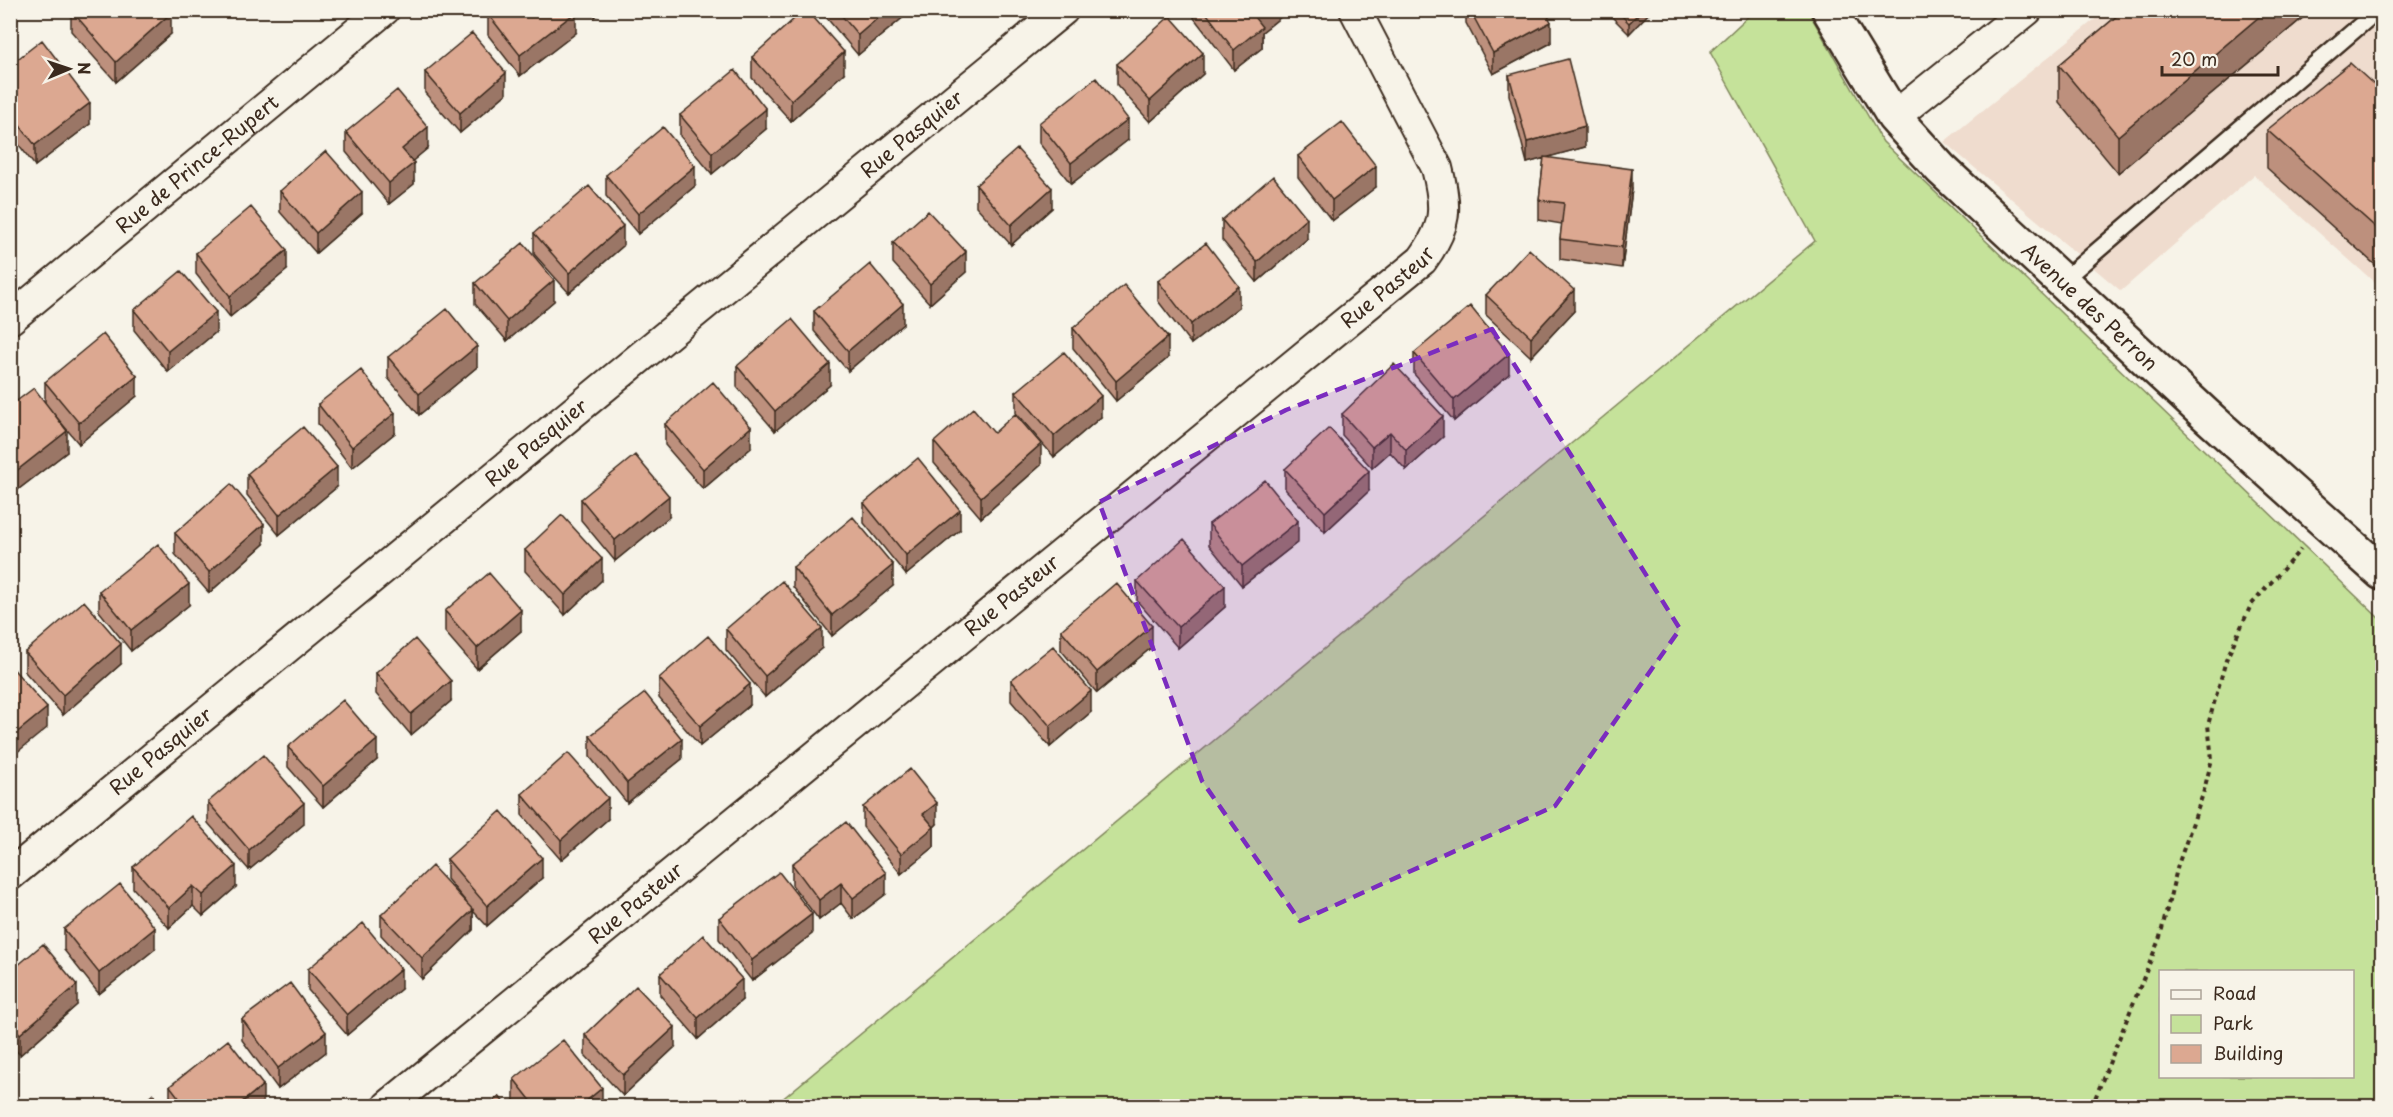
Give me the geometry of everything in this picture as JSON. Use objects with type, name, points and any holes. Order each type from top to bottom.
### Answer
[{"type":"street","name":"Rue de Prince-Rupert","points":[[10,319],[384,10]]},
{"type":"street","name":"Rue Pasquier","points":[[10,875],[1063,10]]},
{"type":"street","name":"Rue Pasteur","points":[[388,1107],[1422,260],[1436,241],[1443,218],[1443,193],[1437,168],[1355,10]]},
{"type":"street","name":"Avenue des Perron","points":[[1829,10],[1894,117],[1941,169],[2382,573]]},
{"type":"street","points":[[1894,117],[2027,10]]},
{"type":"lane","points":[[2062,281],[2378,10]]},
{"type":"path","points":[[2092,1107],[2160,937],[2178,865],[2204,794],[2212,759],[2208,725],[2226,660],[2251,605],[2277,579],[2308,541],[2320,517]]},
{"type":"highlighted area","points":[[1492,329],[1680,629],[1555,806],[1300,921],[1202,781],[1099,502],[1286,410]]},
{"type":"shaded area","points":[[2105,11],[2382,11],[2382,289],[2254,175],[2121,291],[1944,142]]},
{"type":"green space","points":[[1754,11],[1808,11],[1883,142],[2382,621],[2382,1106],[774,1106],[1815,241],[1710,52]]},
{"type":"building","points":[[71,10],[168,10],[171,13],[116,62]]},
{"type":"building","points":[[493,10],[575,10],[576,12],[520,55],[488,14]]},
{"type":"building","points":[[804,10],[807,10],[844,52],[791,100],[752,57]]},
{"type":"building","points":[[837,10],[887,10],[858,35]]},
{"type":"building","points":[[1204,10],[1263,10],[1254,17],[1262,27],[1234,50]]},
{"type":"building","points":[[1470,10],[1545,10],[1551,22],[1493,53]]},
{"type":"building","points":[[1616,10],[1642,10],[1629,23]]},
{"type":"building","points":[[2124,10],[2267,10],[2118,136],[2059,65]]},
{"type":"building","points":[[1170,16],[1203,53],[1150,101],[1117,64]]},
{"type":"building","points":[[472,33],[506,73],[460,113],[425,72]]},
{"type":"building","points":[[42,40],[90,103],[35,145],[10,113],[10,65]]},
{"type":"building","points":[[1568,59],[1585,126],[1527,142],[1509,75]]},
{"type":"building","points":[[2350,63],[2382,92],[2382,233],[2267,130]]},
{"type":"building","points":[[735,70],[766,109],[712,153],[680,115]]},
{"type":"building","points":[[1096,78],[1128,119],[1071,163],[1039,123]]},
{"type":"building","points":[[397,90],[428,127],[402,149],[414,163],[389,183],[346,132]]},
{"type":"building","points":[[1342,122],[1376,166],[1332,200],[1298,156]]},
{"type":"building","points":[[663,127],[695,166],[638,214],[606,175]]},
{"type":"building","points":[[1017,149],[1052,188],[1011,225],[976,185]]},
{"type":"building","points":[[326,151],[362,192],[316,233],[280,191]]},
{"type":"building","points":[[1544,157],[1632,169],[1622,247],[1560,239],[1564,203],[1539,200]]},
{"type":"building","points":[[1273,176],[1307,218],[1257,262],[1222,220]]},
{"type":"building","points":[[589,186],[623,226],[569,273],[534,233]]},
{"type":"building","points":[[251,207],[287,250],[230,296],[196,253]]},
{"type":"building","points":[[928,211],[966,252],[930,284],[893,242]]},
{"type":"building","points":[[523,243],[554,280],[507,321],[475,283]]},
{"type":"building","points":[[1206,243],[1239,286],[1191,324],[1158,281]]},
{"type":"building","points":[[1529,249],[1574,290],[1531,337],[1486,295]]},
{"type":"building","points":[[870,264],[903,304],[848,351],[814,311]]},
{"type":"building","points":[[181,271],[216,312],[168,351],[134,310]]},
{"type":"building","points":[[1124,285],[1168,337],[1116,381],[1073,328]]},
{"type":"building","points":[[1470,306],[1509,354],[1454,400],[1414,353]]},
{"type":"building","points":[[447,309],[477,346],[419,394],[388,357]]},
{"type":"building","points":[[792,319],[830,364],[775,411],[737,366]]},
{"type":"building","points":[[103,334],[137,376],[79,423],[45,382]]},
{"type":"building","points":[[1064,352],[1101,396],[1054,436],[1016,392]]},
{"type":"building","points":[[1394,364],[1443,416],[1406,450],[1390,432],[1372,447],[1342,414]]},
{"type":"building","points":[[361,370],[395,413],[352,447],[318,404]]},
{"type":"building","points":[[713,382],[751,427],[703,469],[665,424]]},
{"type":"building","points":[[34,388],[67,431],[11,475],[10,406]]},
{"type":"building","points":[[973,408],[994,433],[1015,414],[1041,444],[981,497],[934,442]]},
{"type":"building","points":[[303,427],[337,467],[279,515],[247,474]]},
{"type":"building","points":[[1329,428],[1369,471],[1325,512],[1285,469]]},
{"type":"building","points":[[635,455],[669,496],[615,540],[581,499]]},
{"type":"building","points":[[918,458],[960,510],[906,555],[864,503]]},
{"type":"building","points":[[1265,480],[1298,521],[1242,566],[1209,524]]},
{"type":"building","points":[[231,484],[264,524],[209,572],[175,533]]},
{"type":"building","points":[[562,515],[602,559],[565,595],[525,550]]},
{"type":"building","points":[[853,517],[893,565],[832,615],[793,567]]},
{"type":"building","points":[[1184,539],[1225,586],[1178,627],[1137,581]]},
{"type":"building","points":[[158,544],[189,584],[131,630],[99,591]]},
{"type":"building","points":[[489,573],[521,610],[477,648],[445,611]]},
{"type":"building","points":[[782,581],[822,628],[765,676],[726,629]]},
{"type":"building","points":[[1116,583],[1152,626],[1097,672],[1061,630]]},
{"type":"building","points":[[84,601],[121,644],[63,695],[25,652]]},
{"type":"building","points":[[708,636],[750,684],[700,726],[659,678]]},
{"type":"building","points":[[415,639],[451,681],[411,714],[376,673]]},
{"type":"building","points":[[1053,646],[1091,691],[1050,726],[1011,680]]},
{"type":"building","points":[[10,665],[47,708],[10,738]]},
{"type":"building","points":[[645,693],[682,739],[627,783],[590,736]]},
{"type":"building","points":[[343,700],[377,740],[323,786],[288,747]]},
{"type":"building","points":[[568,753],[608,798],[561,840],[522,794]]},
{"type":"building","points":[[263,755],[304,803],[249,850],[208,802]]},
{"type":"building","points":[[910,769],[937,803],[923,814],[934,827],[901,854],[863,807]]},
{"type":"building","points":[[501,811],[542,858],[487,906],[447,859]]},
{"type":"building","points":[[191,816],[236,866],[203,895],[193,886],[169,908],[133,867]]},
{"type":"building","points":[[846,822],[886,873],[853,898],[841,883],[819,900],[792,864]]},
{"type":"building","points":[[432,866],[473,910],[422,958],[381,915]]},
{"type":"building","points":[[779,872],[812,914],[752,960],[719,918]]},
{"type":"building","points":[[120,884],[155,928],[99,973],[64,929]]},
{"type":"building","points":[[363,923],[401,969],[347,1015],[308,969]]},
{"type":"building","points":[[703,935],[742,979],[698,1018],[660,974]]},
{"type":"building","points":[[43,944],[77,985],[20,1034],[10,1023],[10,972]]},
{"type":"building","points":[[290,983],[326,1032],[278,1068],[242,1019]]},
{"type":"building","points":[[636,986],[675,1027],[623,1075],[585,1035]]},
{"type":"building","points":[[228,1040],[263,1085],[236,1107],[186,1107],[170,1086]]},
{"type":"building","points":[[563,1040],[602,1088],[579,1107],[536,1107],[514,1079]]},
{"type":"building","points":[[153,1094],[163,1107],[138,1107]]},
{"type":"building","points":[[499,1096],[507,1107],[487,1107]]}]
